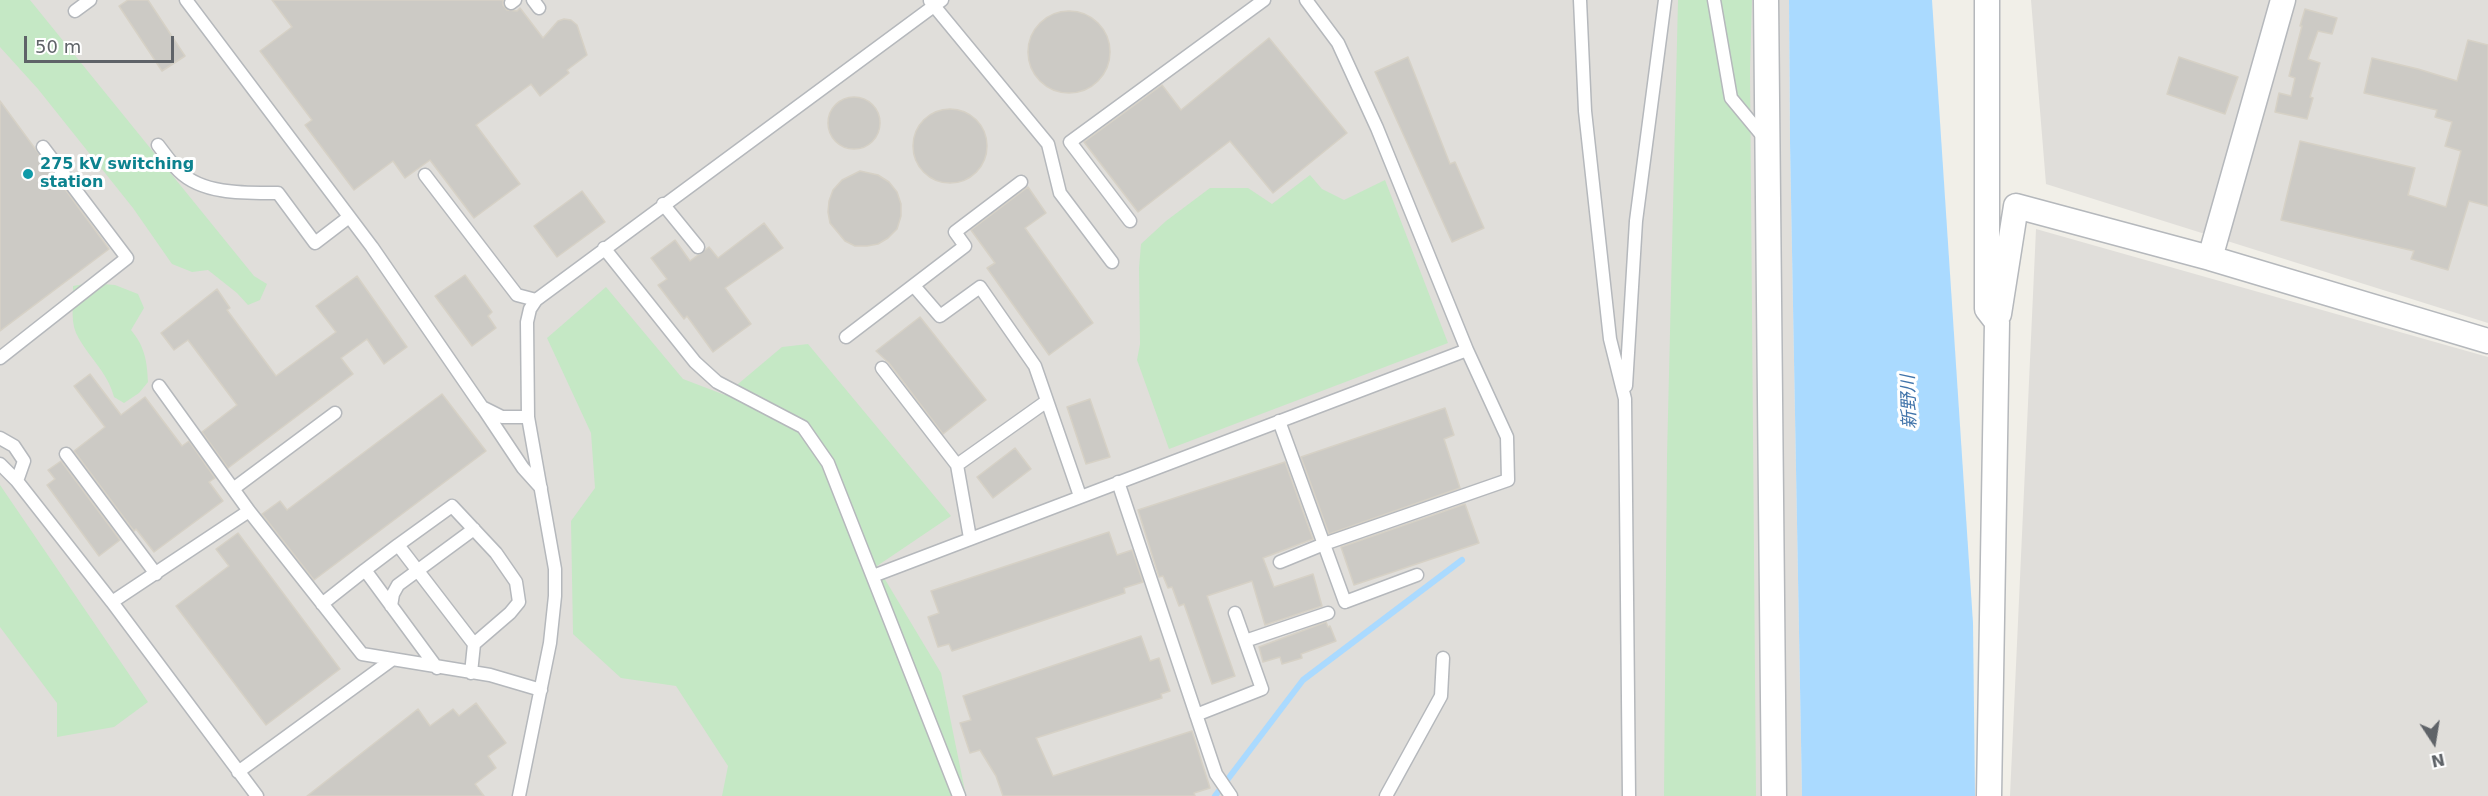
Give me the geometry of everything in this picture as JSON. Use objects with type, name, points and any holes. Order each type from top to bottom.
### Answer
[{"type":"street","points":[[1766,0],[1774,796]]},
{"type":"street","points":[[1987,0],[1987,309],[1997,322]]},
{"type":"street","points":[[2210,258],[2283,0]]},
{"type":"street","points":[[1989,796],[1997,322],[2016,206],[2210,258],[2488,341]]},
{"type":"lane","points":[[75,11],[90,0]]},
{"type":"lane","points":[[186,0],[349,217],[523,468],[541,488]]},
{"type":"lane","points":[[1130,221],[1070,142],[1264,0]]},
{"type":"lane","points":[[1280,562],[1324,544],[1508,480],[1507,437],[1467,350],[1377,128],[1338,43],[1306,0]]},
{"type":"lane","points":[[1580,0],[1585,111],[1610,339],[1625,399]]},
{"type":"lane","points":[[1629,796],[1625,399],[1636,221],[1665,0]]},
{"type":"lane","points":[[1714,0],[1731,98],[1768,142]]},
{"type":"lane","points":[[519,796],[550,643],[555,596],[555,569],[528,417],[527,322],[530,309],[536,300],[935,2],[1048,144],[1060,192],[1112,262]]},
{"type":"lane","points":[[158,145],[179,171],[188,178],[232,193],[278,193],[315,243],[349,217]]},
{"type":"lane","points":[[0,358],[127,258],[43,147]]},
{"type":"lane","points":[[425,175],[517,295],[536,300]]},
{"type":"lane","points":[[846,337],[965,246],[955,232],[1021,182]]},
{"type":"lane","points":[[663,204],[698,248]]},
{"type":"lane","points":[[604,248],[695,362],[717,381],[803,427],[828,463],[959,796]]},
{"type":"lane","points":[[914,286],[940,316],[980,287],[1035,366],[1080,496]]},
{"type":"lane","points":[[873,576],[1467,350]]},
{"type":"lane","points":[[882,368],[957,465],[970,538]]},
{"type":"lane","points":[[159,386],[233,489],[362,654],[490,675],[541,690]]},
{"type":"lane","points":[[957,465],[1047,401]]},
{"type":"lane","points":[[482,407],[502,417],[528,417]]},
{"type":"lane","points":[[233,489],[335,413]]},
{"type":"lane","points":[[1279,421],[1345,602],[1417,575]]},
{"type":"lane","points":[[0,438],[14,446],[24,461],[17,481]]},
{"type":"lane","points":[[66,454],[156,574]]},
{"type":"lane","points":[[0,464],[17,481],[112,602],[256,796]]},
{"type":"lane","points":[[1118,482],[1216,774],[1231,796]]},
{"type":"lane","points":[[322,604],[452,506],[496,553],[516,582],[519,602],[510,613],[474,644],[471,673]]},
{"type":"lane","points":[[112,602],[249,510]]},
{"type":"lane","points":[[392,606],[393,594],[398,585],[474,529]]},
{"type":"lane","points":[[398,546],[474,644]]},
{"type":"lane","points":[[365,570],[437,668]]},
{"type":"lane","points":[[1196,714],[1262,689],[1235,613]]},
{"type":"lane","points":[[1245,641],[1328,613]]},
{"type":"lane","points":[[1386,796],[1441,696],[1443,658]]},
{"type":"lane","points":[[238,772],[393,659]]},
{"type":"shaded area","points":[[0,0],[1789,0],[1802,796],[0,796]]},
{"type":"shaded area","points":[[2031,0],[2488,0],[2488,323],[2046,184]]},
{"type":"shaded area","points":[[2036,229],[2488,357],[2488,796],[2010,796]]},
{"type":"green space","points":[[0,0],[30,0],[254,276],[267,284],[260,300],[248,305],[208,270],[192,272],[172,264],[133,208],[38,89],[0,47]]},
{"type":"green space","points":[[1678,0],[1752,0],[1750,71],[1756,796],[1664,796],[1667,456]]},
{"type":"green space","points":[[1310,175],[1322,189],[1344,200],[1385,180],[1448,343],[1169,449],[1137,360],[1140,344],[1141,244],[1166,221],[1210,188],[1248,188],[1272,204]]},
{"type":"green space","points":[[90,283],[115,285],[138,294],[144,308],[131,330],[144,354],[148,382],[139,393],[124,403],[114,397],[107,380],[74,328],[73,286]]},
{"type":"green space","points":[[606,287],[683,379],[725,395],[782,347],[808,344],[951,516],[877,566],[941,673],[966,796],[722,796],[728,766],[676,686],[621,678],[573,634],[571,521],[595,488],[591,433],[547,338]]},
{"type":"green space","points":[[0,485],[148,702],[114,727],[57,737],[57,703],[0,627]]},
{"type":"water","name":"新野川","points":[[1789,0],[1932,0],[1973,623],[1975,796],[1802,796]]},
{"type":"building","points":[[128,0],[148,0],[185,56],[162,71],[119,6]]},
{"type":"building","points":[[272,0],[503,0],[503,5],[507,10],[517,11],[520,8],[543,38],[558,21],[571,20],[577,25],[587,55],[567,70],[569,73],[540,96],[531,84],[476,125],[520,184],[474,218],[430,160],[405,178],[393,161],[354,190],[305,125],[312,120],[260,51],[292,27]]},
{"type":"building","points":[[2305,9],[2337,18],[2332,34],[2318,31],[2308,59],[2320,63],[2310,97],[2313,98],[2307,119],[2275,112],[2279,93],[2291,96],[2295,78],[2289,76]]},
{"type":"building","points":[[1069,11],[1085,14],[1098,23],[1107,36],[1110,52],[1107,68],[1098,81],[1085,90],[1069,93],[1053,90],[1040,81],[1031,68],[1028,52],[1031,36],[1040,23],[1053,14]]},
{"type":"building","points":[[1269,38],[1347,133],[1273,193],[1230,141],[1138,212],[1084,142],[1162,85],[1181,110]]},
{"type":"building","points":[[2468,40],[2488,45],[2488,206],[2469,201],[2448,270],[2411,259],[2414,251],[2281,220],[2300,141],[2415,168],[2408,195],[2446,207],[2461,151],[2445,146],[2452,122],[2435,117],[2437,110],[2364,93],[2372,58],[2457,81]]},
{"type":"building","points":[[1408,57],[1450,164],[1455,162],[1484,228],[1452,242],[1375,72]]},
{"type":"building","points":[[2179,57],[2238,77],[2225,114],[2167,94]]},
{"type":"building","points":[[849,97],[859,97],[873,104],[880,123],[873,142],[859,149],[849,149],[839,145],[832,138],[828,128],[828,118],[832,108],[839,101]]},
{"type":"building","name":"275 kV switching station","points":[[0,101],[109,249],[0,331]]},
{"type":"building","points":[[950,109],[964,112],[976,120],[984,132],[987,146],[984,160],[976,172],[964,180],[950,183],[936,180],[924,172],[916,160],[913,146],[916,132],[924,120],[936,112]]},
{"type":"building","points":[[860,171],[878,175],[889,182],[897,192],[901,204],[901,216],[897,229],[878,244],[867,246],[855,246],[845,241],[830,223],[828,212],[833,190],[842,180]]},
{"type":"building","points":[[1028,187],[1046,213],[1025,228],[1093,323],[1049,355],[987,268],[995,263],[971,230]]},
{"type":"building","points":[[582,191],[605,222],[557,257],[534,226]]},
{"type":"building","points":[[764,223],[783,248],[725,288],[751,324],[713,352],[687,316],[684,319],[658,285],[667,279],[651,258],[675,240],[690,261],[709,247],[718,258]]},
{"type":"building","points":[[465,275],[492,312],[488,316],[496,328],[472,346],[435,296]]},
{"type":"building","points":[[357,276],[407,347],[384,364],[367,339],[341,358],[353,374],[228,468],[202,432],[237,405],[188,340],[174,350],[161,333],[217,289],[230,308],[227,310],[276,376],[336,332],[316,306]]},
{"type":"building","points":[[920,317],[986,400],[943,434],[889,363],[876,351]]},
{"type":"building","points":[[90,374],[121,415],[145,397],[182,446],[189,441],[215,478],[209,482],[223,501],[154,552],[136,529],[134,531],[74,451],[105,427],[74,386]]},
{"type":"building","points":[[442,394],[486,451],[314,580],[262,514],[280,501],[287,510]]},
{"type":"building","points":[[1090,399],[1110,457],[1086,464],[1067,407]]},
{"type":"building","points":[[1445,408],[1454,435],[1444,439],[1460,488],[1329,534],[1301,457]]},
{"type":"building","points":[[1015,448],[1031,469],[993,498],[977,477]]},
{"type":"building","points":[[61,461],[120,540],[99,556],[47,485],[55,479],[48,470]]},
{"type":"building","points":[[1285,462],[1313,539],[1263,558],[1274,587],[1313,574],[1322,606],[1265,625],[1252,581],[1207,596],[1235,676],[1212,684],[1184,604],[1179,606],[1172,587],[1168,588],[1163,576],[1159,577],[1138,510]]},
{"type":"building","points":[[1465,504],[1479,543],[1354,585],[1341,547]]},
{"type":"building","points":[[1109,532],[1117,555],[1132,550],[1143,582],[1124,588],[1125,593],[952,651],[949,644],[938,647],[928,617],[939,613],[931,591]]},
{"type":"building","points":[[238,533],[340,669],[266,725],[176,606],[229,566],[216,549]]},
{"type":"building","points":[[1326,622],[1336,641],[1301,654],[1302,658],[1282,664],[1280,657],[1263,662],[1259,647]]},
{"type":"building","points":[[1141,636],[1150,661],[1159,658],[1170,691],[1161,694],[1162,698],[1036,738],[1053,776],[1192,731],[1210,788],[1194,793],[1195,796],[1003,796],[996,776],[980,750],[970,753],[960,723],[971,720],[963,696]]},
{"type":"building","points":[[476,703],[506,743],[488,756],[496,768],[475,784],[484,796],[307,796],[418,709],[430,726],[453,709],[459,716]]},
{"type":"waterway","points":[[1215,796],[1303,680],[1462,560]]},
{"type":"place","name":"275 kV switching station","points":[[28,174]]}]
